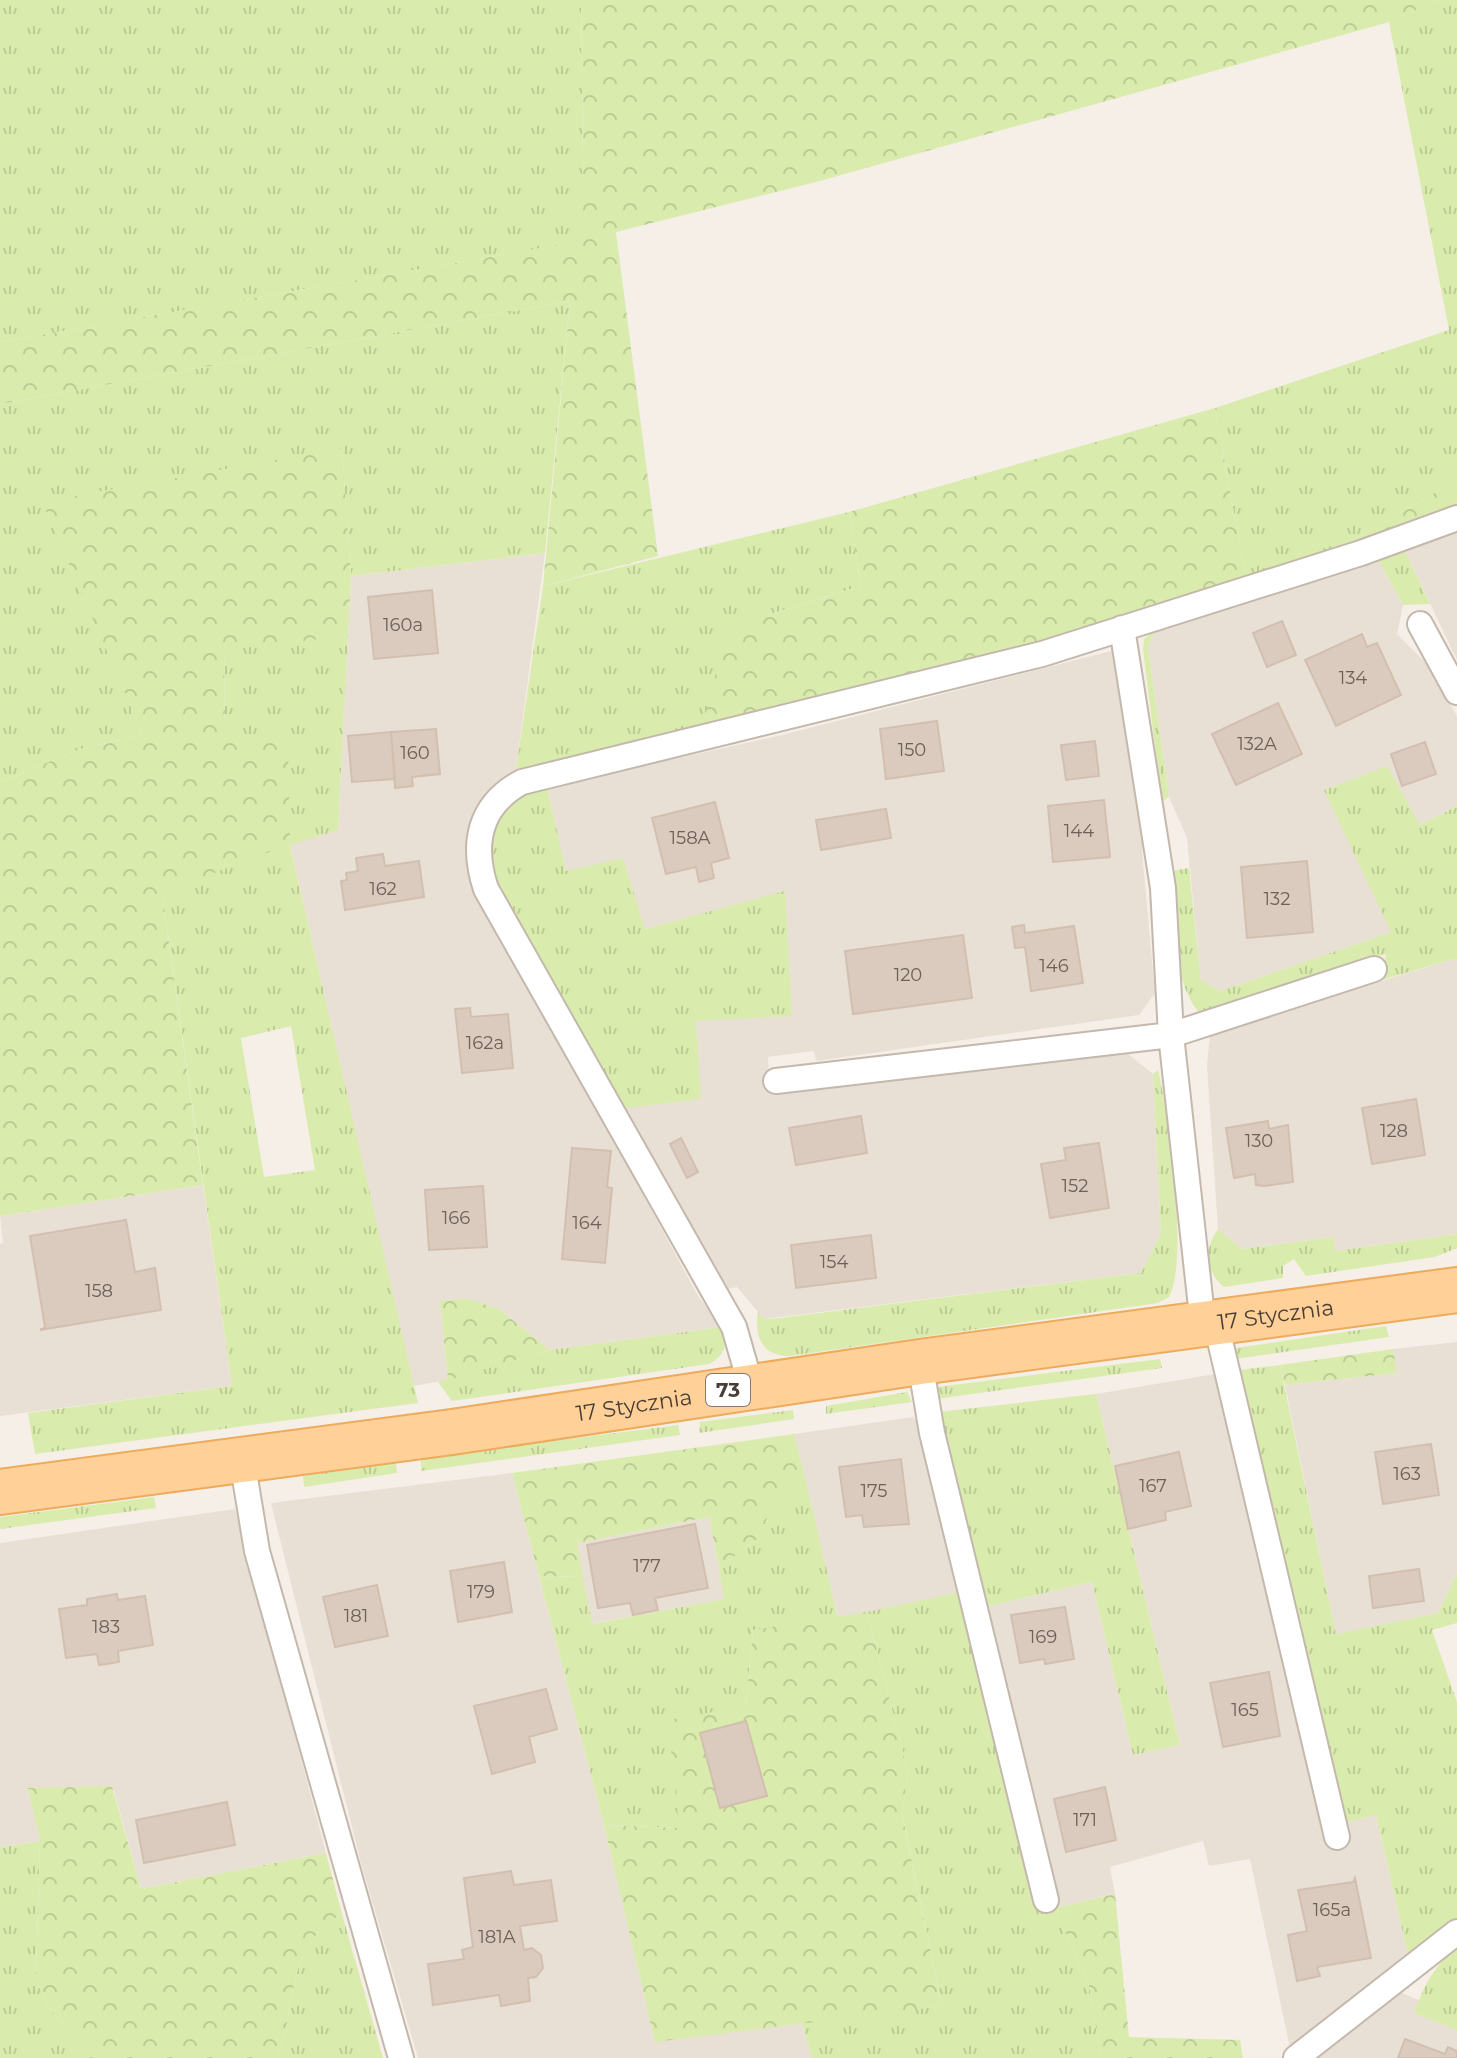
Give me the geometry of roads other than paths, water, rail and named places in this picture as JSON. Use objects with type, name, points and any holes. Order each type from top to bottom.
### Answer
[{"type":"main road","name":"17 Stycznia","points":[[0,1492],[920,1362],[1457,1290]]},
{"type":"lane","points":[[751,1386],[743,1348],[734,1327],[486,889],[478,854],[479,833],[486,813],[499,797],[522,782],[956,678],[1361,553],[1457,518]]},
{"type":"lane","points":[[1420,624],[1457,692]]},
{"type":"lane","points":[[1122,628],[1163,888],[1171,1035],[1210,1325],[1337,1837]]},
{"type":"lane","points":[[776,1081],[1171,1035],[1374,969]]},
{"type":"lane","points":[[920,1362],[932,1433],[1046,1900]]},
{"type":"lane","points":[[242,1460],[257,1551],[401,2058]]},
{"type":"lane","points":[[1296,2058],[1457,1932]]}]
